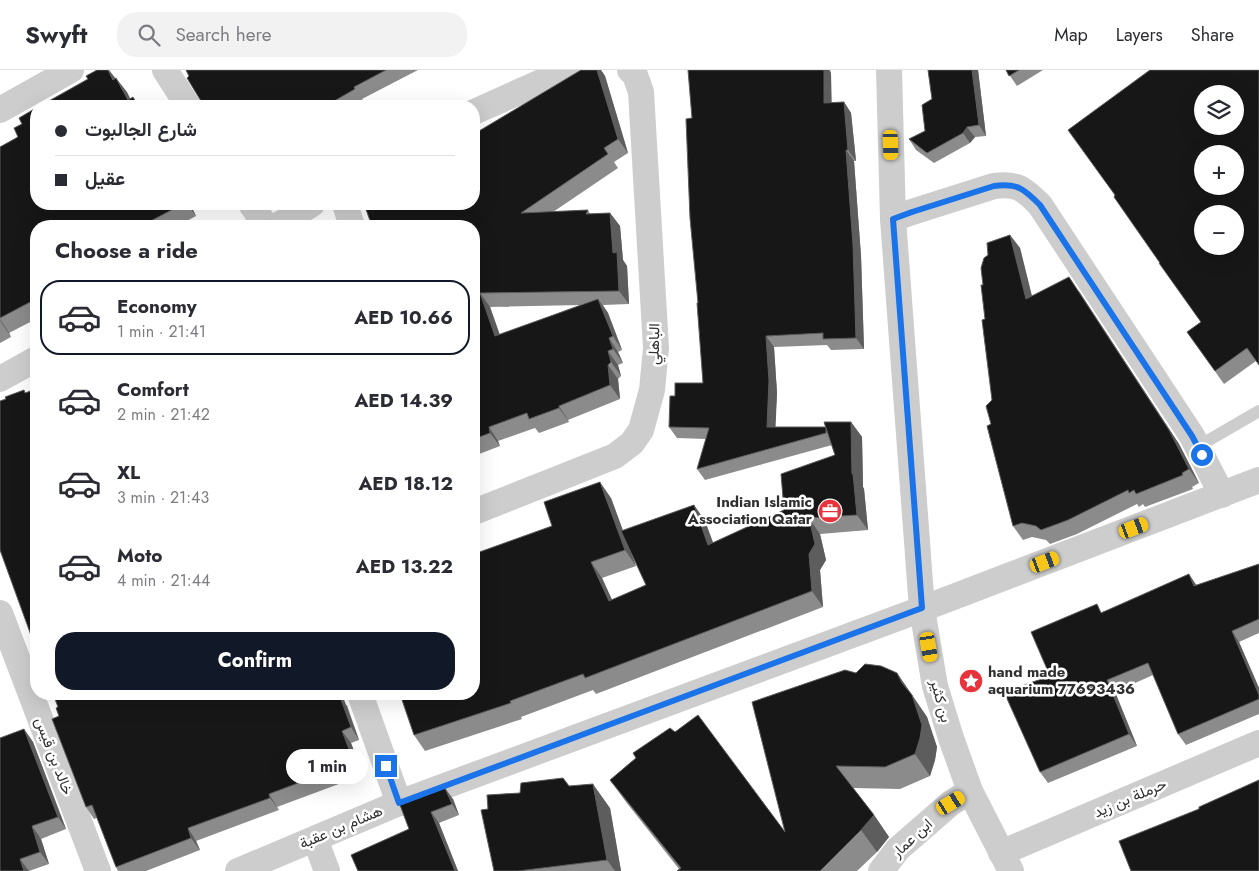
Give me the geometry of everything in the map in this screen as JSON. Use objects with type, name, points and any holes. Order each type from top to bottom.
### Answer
[{"type":"street","points":[[0,110],[71,70]]},
{"type":"street","points":[[165,70],[184,100]]},
{"type":"street","points":[[480,109],[568,70]]},
{"type":"street","name":"الباهلي","points":[[480,510],[615,456],[632,443],[641,430],[652,390],[656,348],[641,92],[635,74],[630,70]]},
{"type":"street","name":"بن كثير","points":[[889,70],[893,219],[922,608],[935,686],[951,738],[970,791],[1006,862]]},
{"type":"street","points":[[893,219],[994,186],[1015,186],[1025,190],[1040,205],[1192,436],[1222,495]]},
{"type":"street","points":[[287,220],[302,210]]},
{"type":"street","points":[[0,379],[30,362]]},
{"type":"street","name":"هشام بن عقبة","points":[[238,871],[399,803],[1259,480]]},
{"type":"street","name":"خالد بن قيس","points":[[0,613],[30,692]]},
{"type":"street","name":"خالد بن قيس","points":[[33,700],[98,871]]},
{"type":"street","points":[[362,700],[399,803]]},
{"type":"street","name":"حرملة بن زيد","points":[[1006,862],[1259,743]]},
{"type":"street","name":"ابن عمار","points":[[881,871],[898,848],[951,803],[970,791]]},
{"type":"street","points":[[315,839],[327,871]]},
{"type":"lane","points":[[1197,447],[1259,411]]},
{"type":"building","points":[[97,70],[108,70],[113,80],[116,78],[128,100],[51,100],[88,79],[86,76]]},
{"type":"building","points":[[186,70],[386,70],[354,87],[355,89],[336,100],[200,100],[187,78],[189,76]]},
{"type":"building","points":[[581,70],[597,70],[618,139],[604,148],[608,154],[521,213],[588,210],[586,214],[610,213],[613,253],[617,252],[619,291],[480,293],[480,220],[370,220],[366,210],[480,210],[480,130]]},
{"type":"building","points":[[688,70],[824,70],[824,103],[844,102],[853,245],[856,338],[823,339],[823,333],[766,336],[769,381],[767,427],[826,427],[826,433],[697,469],[709,428],[669,427],[670,396],[675,396],[675,383],[703,383],[690,218],[686,119],[692,118]]},
{"type":"building","points":[[928,70],[972,70],[979,125],[967,127],[963,133],[927,153],[909,139],[925,131],[922,105],[932,99]]},
{"type":"building","points":[[1006,70],[1019,70],[1009,76]]},
{"type":"building","points":[[1150,70],[1259,70],[1259,365],[1247,348],[1215,371],[1187,332],[1201,322],[1114,197],[1115,195],[1068,130]]},
{"type":"building","points":[[30,112],[30,210],[172,210],[152,220],[30,220],[30,302],[0,318],[0,147],[18,137],[14,128],[22,124],[19,118]]},
{"type":"building","points":[[1010,235],[1026,299],[1069,277],[1169,430],[1189,469],[1182,473],[1183,475],[1136,494],[1134,490],[1129,493],[1128,490],[1068,520],[1041,530],[1036,526],[1022,523],[1013,526],[987,426],[991,424],[986,406],[992,400],[982,320],[985,319],[981,268],[984,258],[988,255],[987,243]]},
{"type":"building","points":[[480,293],[495,336],[598,299],[613,336],[609,338],[613,349],[608,351],[611,362],[608,365],[610,385],[529,419],[527,413],[489,427],[490,433],[480,437]]},
{"type":"building","points":[[24,390],[25,393],[30,391],[30,632],[0,550],[0,401],[6,399],[5,397]]},
{"type":"building","points":[[824,422],[851,422],[852,474],[857,515],[809,518],[815,544],[809,554],[812,591],[585,678],[583,674],[510,701],[511,703],[414,735],[402,700],[480,700],[480,552],[552,526],[544,502],[600,482],[625,550],[591,562],[609,601],[646,585],[621,531],[694,505],[708,545],[784,510],[781,474],[835,455]]},
{"type":"building","points":[[1259,564],[1259,619],[1232,631],[1259,699],[1178,734],[1148,663],[1107,680],[1129,734],[1040,772],[1004,692],[1050,676],[1031,632],[1097,604],[1101,613],[1189,574],[1194,586]]},
{"type":"building","points":[[865,664],[881,666],[897,673],[902,683],[912,695],[922,725],[920,738],[915,754],[885,767],[836,766],[874,815],[820,871],[677,871],[681,868],[610,780],[636,758],[633,753],[670,728],[675,732],[698,715],[785,832],[752,702],[845,670],[856,673]]},
{"type":"building","points":[[55,700],[341,700],[351,727],[342,731],[354,762],[269,794],[270,798],[188,828],[191,838],[116,867],[92,805],[86,807],[52,719],[59,716],[56,708],[58,707]]},
{"type":"building","points":[[24,729],[58,817],[32,826],[40,852],[20,859],[24,871],[0,871],[0,738]]},
{"type":"building","points":[[563,778],[569,786],[593,784],[607,860],[518,871],[494,871],[481,810],[488,809],[487,795],[520,793],[521,783]]},
{"type":"building","points":[[1259,780],[1259,871],[1131,871],[1119,841],[1199,809],[1199,807]]},
{"type":"building","points":[[445,788],[452,804],[431,812],[455,871],[358,871],[351,855],[409,829],[400,805]]},
{"type":"place","name":"Indian Islamic Association Qatar","points":[[830,511]]},
{"type":"place","name":"hand made aquarium 77693436","points":[[971,681]]},
{"type":"route","points":[[386,766],[399,803],[922,608],[893,219],[994,186],[1015,186],[1025,190],[1040,205],[1192,436],[1202,455]]}]
